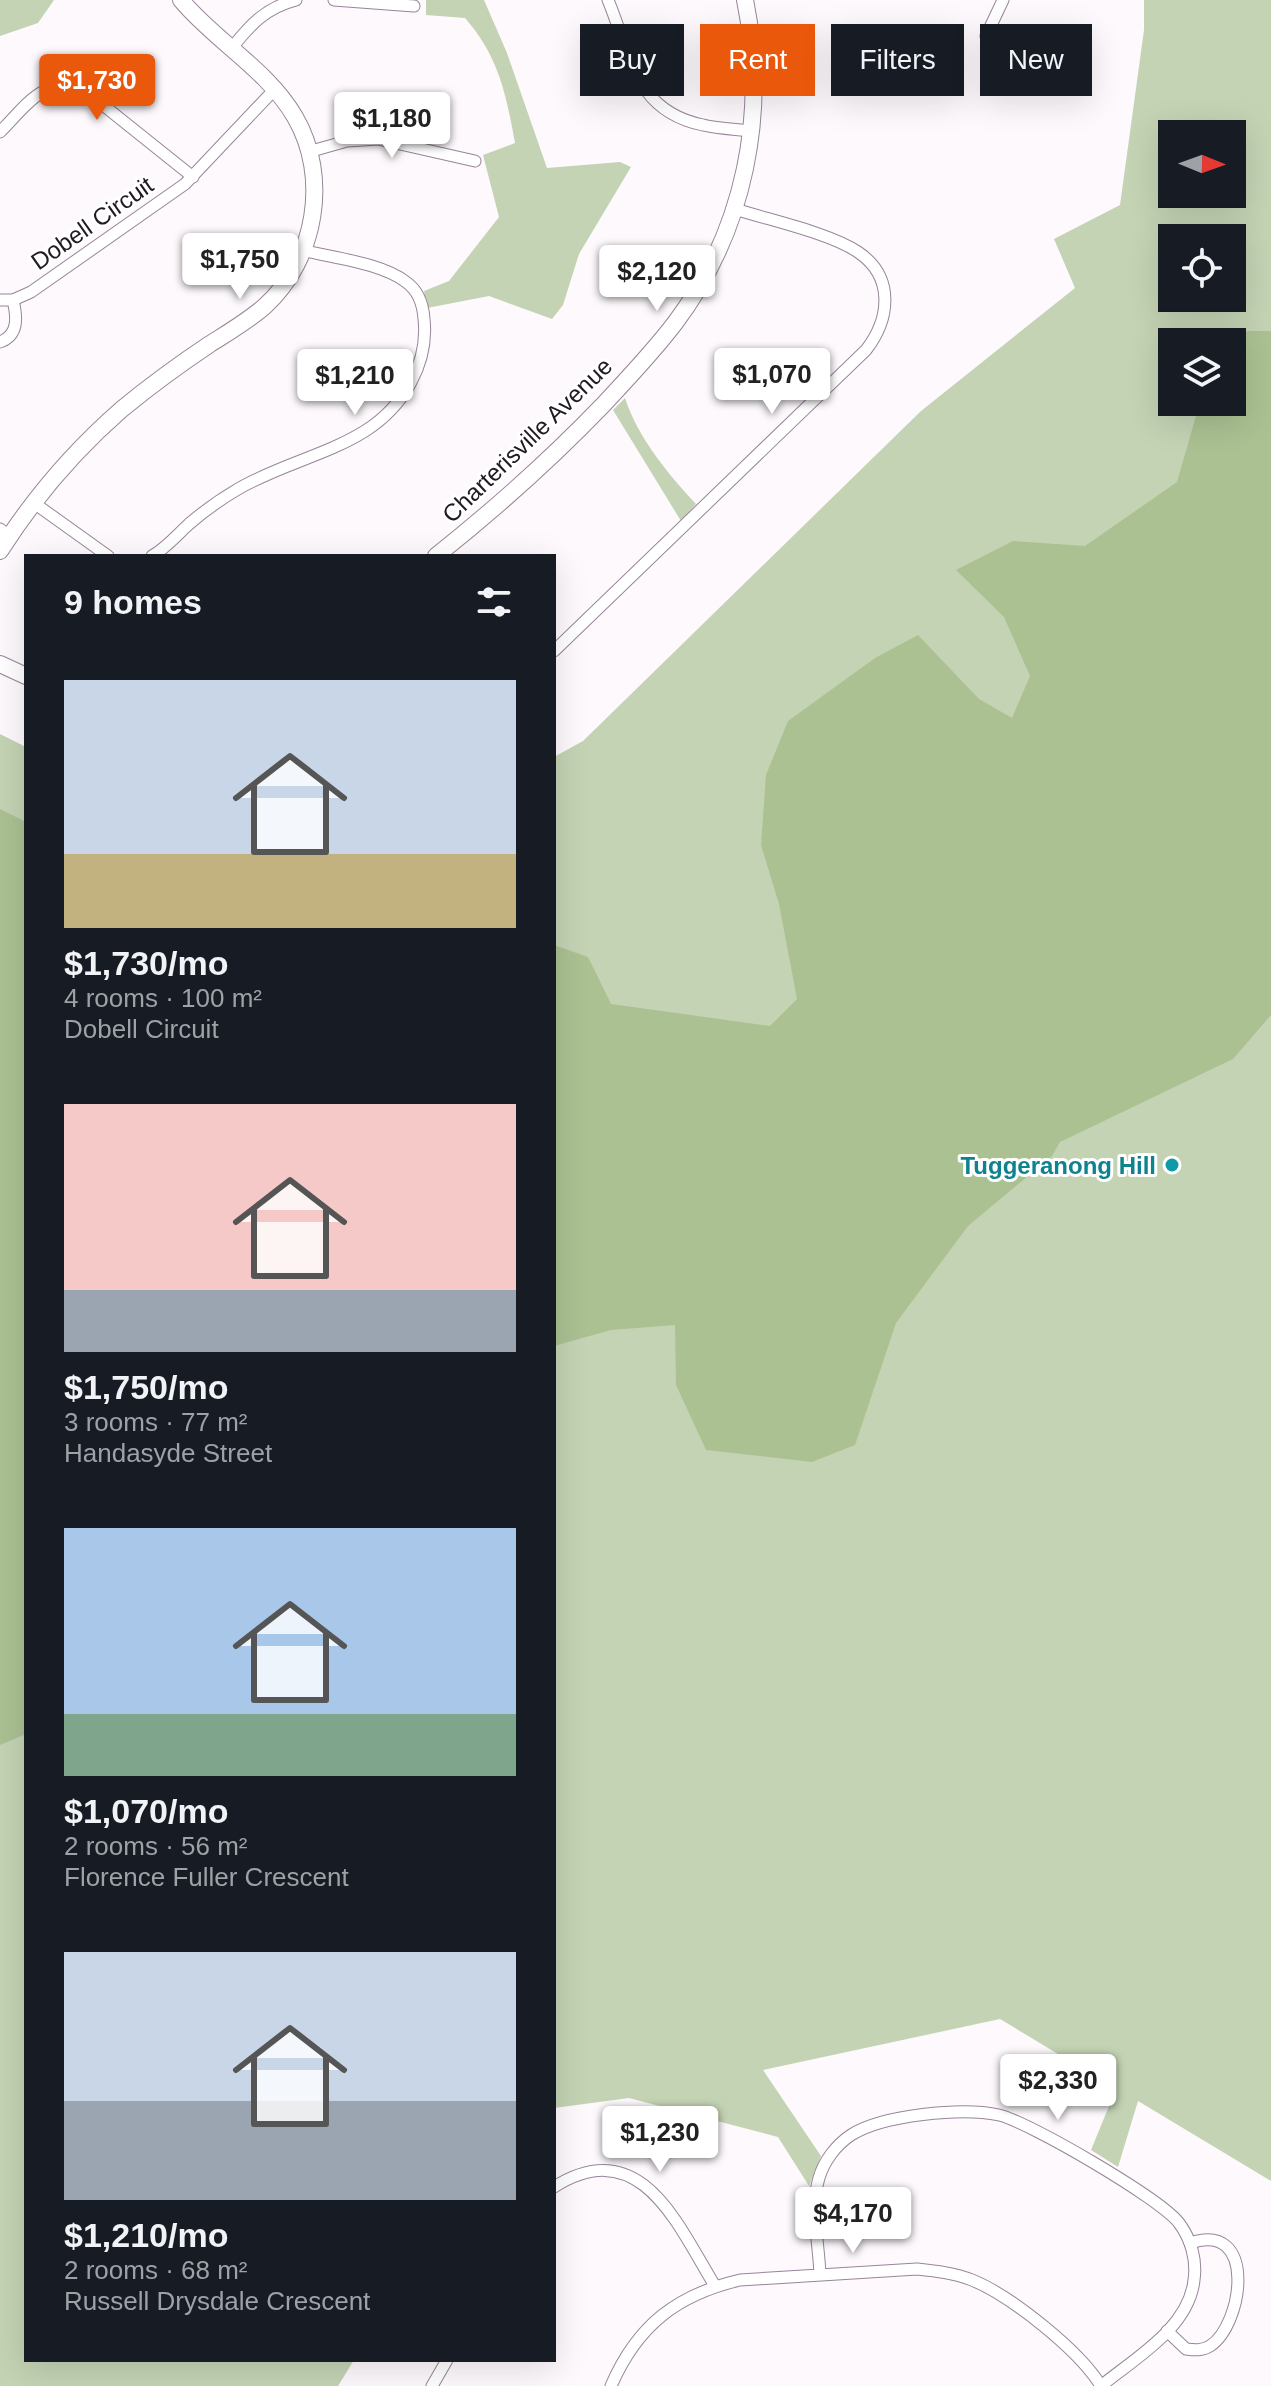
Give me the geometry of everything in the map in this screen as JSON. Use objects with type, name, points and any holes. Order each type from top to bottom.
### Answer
[{"type":"street","points":[[0,551],[5,532],[123,409],[165,375],[267,305],[284,284],[302,250],[314,214],[315,189],[308,152],[296,119],[275,89],[198,20],[181,0]]},
{"type":"street","points":[[231,49],[266,11],[296,0]]},
{"type":"street","points":[[334,0],[414,6]]},
{"type":"street","points":[[608,0],[636,76],[650,99],[684,120],[704,126],[752,131]]},
{"type":"street","name":"Charterisville Avenue","points":[[438,554],[528,478],[584,425],[642,362],[700,285],[735,209],[746,170],[752,131],[753,57],[745,0]]},
{"type":"street","points":[[992,24],[1003,0]]},
{"type":"street","name":"Dobell Circuit","points":[[0,132],[47,88],[68,84],[83,89],[193,177]]},
{"type":"street","name":"Dobell Circuit","points":[[0,300],[13,300],[43,284],[169,197],[193,177],[275,89]]},
{"type":"street","points":[[308,152],[347,141],[378,139],[475,161]]},
{"type":"street","points":[[556,649],[866,350],[880,329],[886,299],[874,268],[863,256],[841,243],[735,209]]},
{"type":"street","points":[[154,554],[239,488],[275,469],[344,443],[366,430],[394,407],[413,378],[424,347],[425,325],[421,300],[413,288],[388,272],[302,250]]},
{"type":"street","points":[[0,342],[6,340],[15,329],[17,315],[13,300]]},
{"type":"street","points":[[34,503],[105,554]]},
{"type":"street","points":[[0,664],[24,675]]},
{"type":"street","points":[[611,2386],[629,2350],[646,2329],[678,2303],[715,2286],[740,2280],[917,2269],[944,2271],[994,2290],[1082,2361],[1101,2386],[1167,2331],[1183,2313],[1192,2291],[1195,2267],[1190,2243],[1177,2220],[1164,2207],[1034,2128],[998,2115],[972,2111],[947,2112],[872,2125],[846,2138],[833,2152],[819,2178],[816,2197],[820,2275]]},
{"type":"street","points":[[556,2186],[576,2175],[595,2171],[624,2174],[642,2182],[664,2202],[715,2286]]},
{"type":"street","points":[[1167,2331],[1186,2349],[1204,2349],[1219,2337],[1233,2307],[1237,2275],[1233,2250],[1213,2238],[1190,2243]]},
{"type":"street","points":[[432,2386],[446,2362]]},
{"type":"green space","points":[[0,0],[54,0],[38,23],[0,36]]},
{"type":"green space","points":[[426,0],[484,0],[507,53],[547,168],[620,162],[631,167],[579,254],[563,305],[552,319],[489,296],[427,308],[424,291],[449,281],[499,217],[483,155],[515,143],[504,92],[486,47],[465,18],[426,15]]},
{"type":"green space","points":[[1144,0],[1271,0],[1271,2181],[1138,2101],[1118,2167],[1091,2150],[1116,2089],[1000,2019],[763,2070],[821,2156],[809,2186],[778,2137],[629,2098],[556,2108],[556,756],[583,741],[921,411],[1075,288],[1054,239],[1120,205],[1144,30]]},
{"type":"green space","points":[[1271,331],[1271,1015],[1233,1059],[1060,1142],[1052,1156],[968,1226],[896,1323],[855,1445],[812,1462],[706,1450],[676,1385],[675,1325],[611,1330],[556,1345],[556,946],[588,957],[611,1004],[770,1026],[797,999],[779,904],[761,845],[766,775],[788,721],[875,658],[918,635],[979,699],[1012,718],[1030,676],[1004,617],[956,570],[1013,541],[1085,546],[1177,482],[1196,416],[1246,416],[1246,332]]},
{"type":"green space","points":[[625,398],[646,441],[696,504],[681,521],[613,410]]},
{"type":"green space","points":[[0,734],[24,746],[24,2362],[353,2362],[338,2386],[0,2386]]},
{"type":"green space","points":[[0,809],[24,821],[24,1735],[0,1745]]},
{"type":"place","name":"Tuggeranong Hill","points":[[1172,1165]]}]
